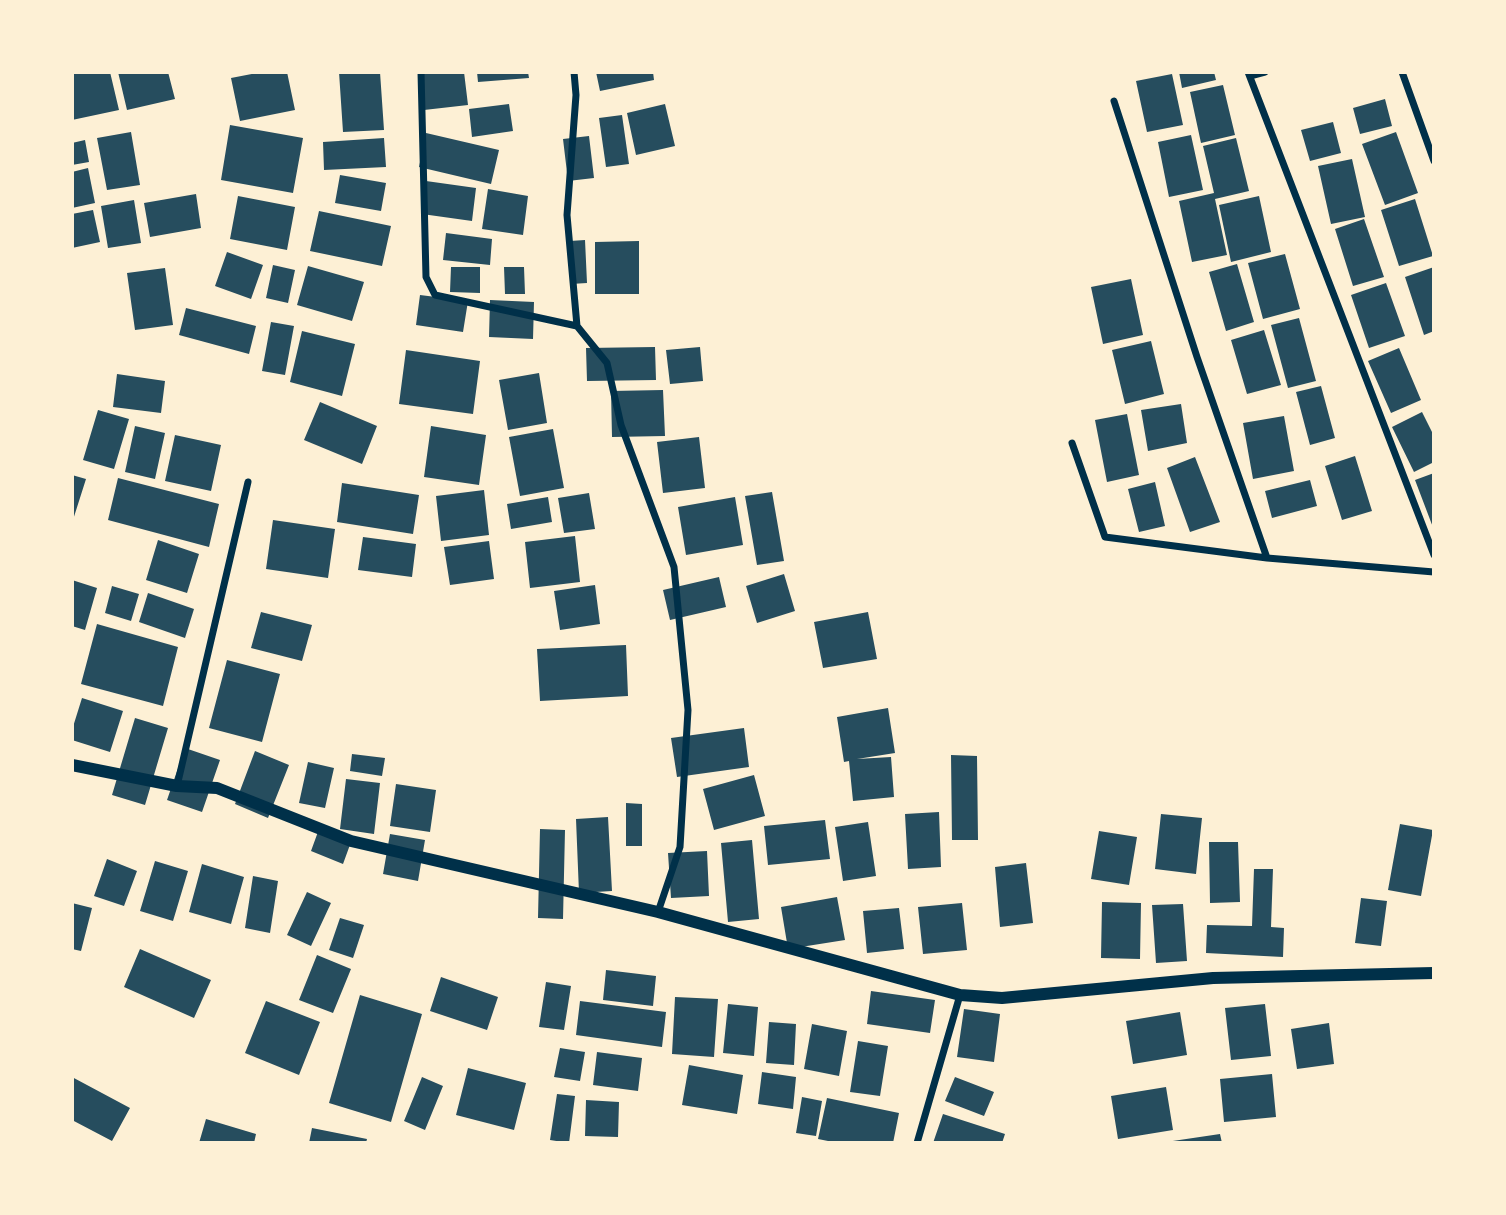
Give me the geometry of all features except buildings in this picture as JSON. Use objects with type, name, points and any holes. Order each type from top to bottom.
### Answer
[{"type":"street","points":[[421,72],[426,277],[435,295],[577,326]]},
{"type":"street","points":[[575,72],[576,95],[567,215],[577,326],[607,363],[621,425],[674,567],[688,710],[680,847],[658,912]]},
{"type":"street","points":[[1265,72],[1249,74],[1434,555]]},
{"type":"street","points":[[1402,72],[1434,161]]},
{"type":"street","points":[[1114,101],[1197,357],[1267,558]]},
{"type":"street","points":[[1072,443],[1105,537],[1267,558],[1434,572]]},
{"type":"street","points":[[177,786],[247,482]]},
{"type":"street","points":[[72,765],[177,786],[217,788],[351,841],[658,912],[960,995],[1002,998],[1213,978],[1434,973]]},
{"type":"street","points":[[917,1143],[960,995]]}]
